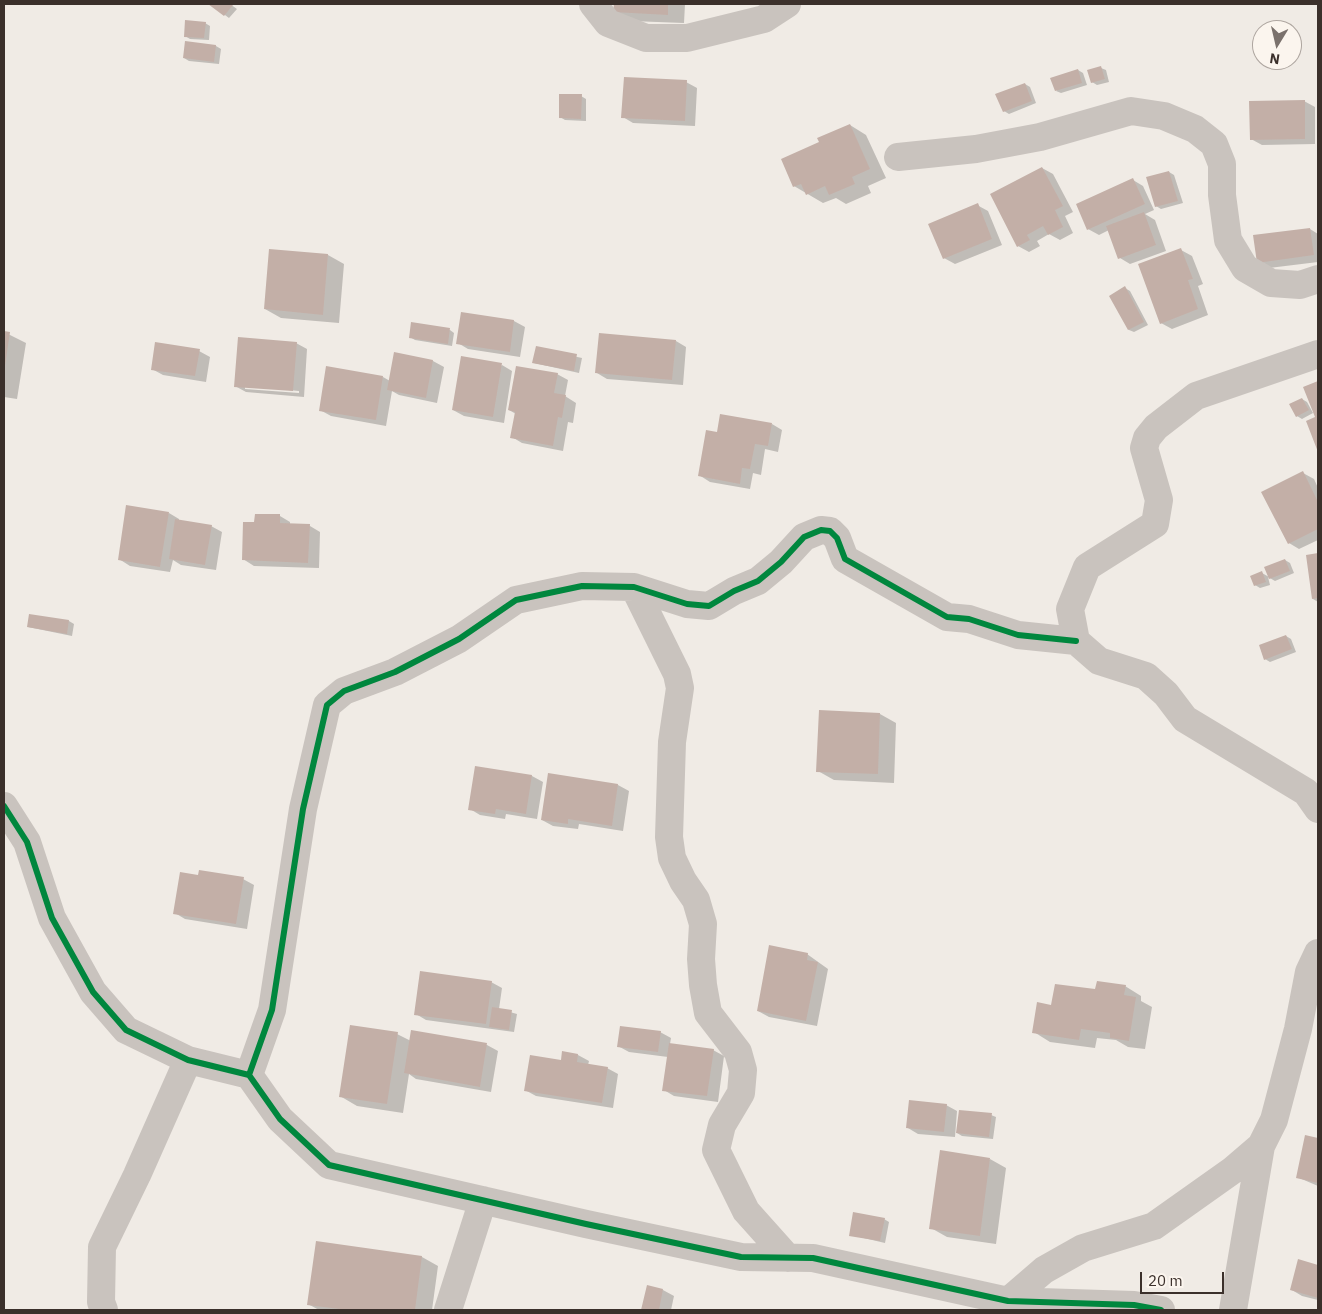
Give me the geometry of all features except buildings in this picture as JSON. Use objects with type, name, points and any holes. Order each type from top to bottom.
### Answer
[{"type":"street","points":[[593,4],[608,24],[646,38],[687,38],[764,19],[786,4]]},
{"type":"street","points":[[898,157],[976,149],[1040,137],[1131,111],[1164,116],[1195,129],[1214,144],[1222,164],[1222,196],[1228,240],[1245,268],[1271,283],[1300,285],[1318,279]]},
{"type":"street","points":[[1076,641],[1070,609],[1087,567],[1155,524],[1159,500],[1144,448],[1147,438],[1156,427],[1196,396],[1318,354]]},
{"type":"street","points":[[249,1075],[272,1010],[303,809],[327,705],[344,691],[395,672],[459,639],[516,600],[582,586],[634,587],[687,604],[709,606],[734,590],[758,581],[781,562],[804,537],[812,532],[822,530],[830,532],[836,538],[844,558],[947,617],[969,619],[1018,636],[1076,641],[1099,661],[1146,676],[1166,694],[1184,719],[1306,792],[1318,809]]},
{"type":"street","points":[[634,587],[677,674],[680,688],[672,742],[669,837],[672,858],[683,881],[696,900],[703,924],[701,959],[708,1014],[738,1052],[743,1070],[741,1093],[722,1125],[716,1150],[746,1211],[788,1258]]},
{"type":"street","points":[[4,806],[27,842],[52,918],[93,992],[126,1030],[188,1060],[249,1075],[280,1119],[329,1165],[740,1257],[813,1258],[1008,1306],[1134,1305],[1162,1310]]},
{"type":"street","points":[[1232,1310],[1261,1146],[1274,1120],[1298,1029],[1309,972],[1318,953]]},
{"type":"street","points":[[104,1310],[101,1302],[102,1247],[137,1176],[188,1060]]},
{"type":"street","points":[[1008,1306],[1044,1270],[1083,1248],[1154,1226],[1233,1170],[1261,1146]]},
{"type":"street","points":[[448,1310],[483,1200]]},
{"type":"cycle path","points":[[249,1075],[272,1010],[303,809],[327,705],[344,691],[395,672],[459,639],[516,600],[582,586],[634,587],[687,604],[709,606],[734,591],[758,581],[781,562],[804,537],[821,530],[830,531],[837,538],[845,559],[947,617],[969,619],[1018,635],[1076,641]]},
{"type":"cycle path","points":[[4,806],[27,842],[52,918],[93,992],[126,1030],[188,1060],[249,1075],[280,1119],[329,1165],[586,1224],[741,1257],[813,1258],[1008,1301],[1134,1305],[1161,1310]]}]
